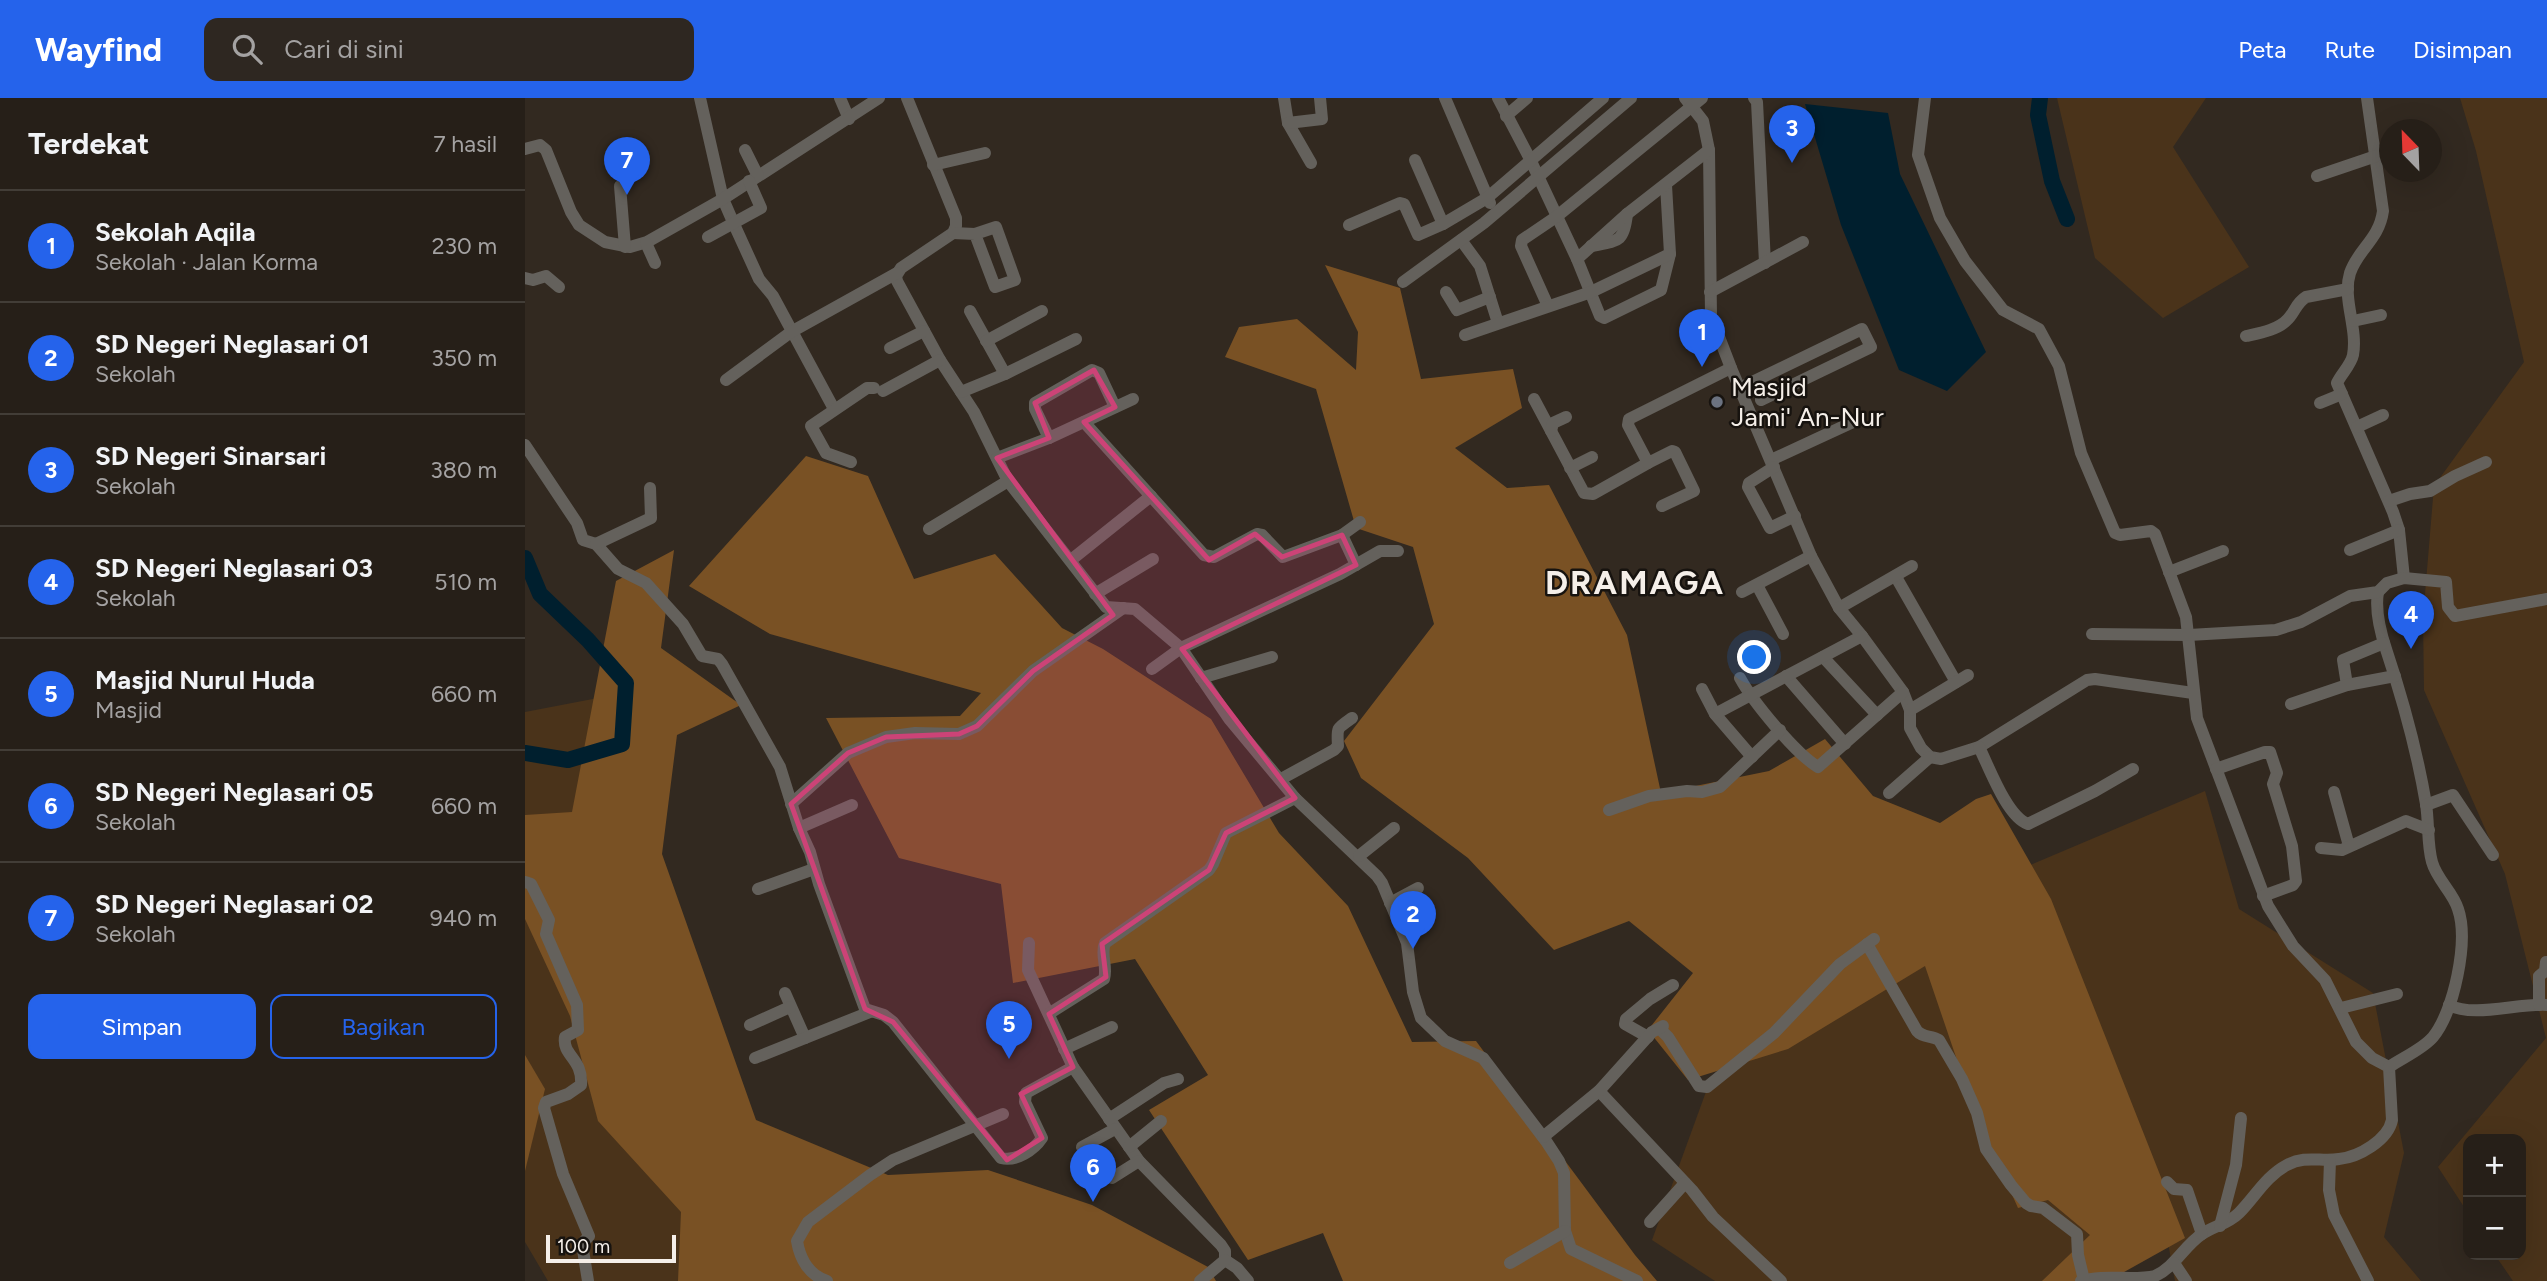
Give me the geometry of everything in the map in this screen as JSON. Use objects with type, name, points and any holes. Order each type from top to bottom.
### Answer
[{"type":"street","points":[[699,98],[723,199],[759,279],[771,293],[834,409]]},
{"type":"street","points":[[840,98],[849,119]]},
{"type":"street","points":[[525,149],[540,145],[546,150],[579,225],[605,242],[625,247],[646,243],[723,199],[849,119],[863,103],[879,98]]},
{"type":"street","points":[[726,380],[791,332],[897,272],[953,233],[956,218],[907,98]]},
{"type":"street","points":[[1285,98],[1287,123],[1311,163]]},
{"type":"street","points":[[1287,123],[1322,119],[1320,98]]},
{"type":"street","points":[[1445,98],[1486,198],[1497,212]]},
{"type":"street","points":[[1498,98],[1577,259],[1600,316],[1604,318],[1661,290],[1669,254],[1666,185]]},
{"type":"street","points":[[1506,116],[1527,98]]},
{"type":"street","points":[[1349,225],[1399,203],[1404,204],[1418,235],[1443,224],[1486,198],[1603,98]]},
{"type":"street","points":[[1403,282],[1497,212],[1631,98]]},
{"type":"street","points":[[1754,98],[1757,102],[1765,262]]},
{"type":"street","points":[[1925,98],[1918,161],[1940,218],[1965,261],[2003,310],[2039,329],[2059,366],[2081,453],[2115,533],[2120,535],[2153,532],[2182,602],[2189,635],[2197,718],[2263,896],[2284,934],[2321,973],[2356,1042],[2372,1058],[2389,1067]]},
{"type":"street","points":[[2367,98],[2384,203],[2380,228],[2353,267],[2347,289],[2353,321],[2353,356],[2337,383],[2399,530],[2404,578]]},
{"type":"street","points":[[1548,306],[1521,243],[1556,217],[1693,100],[1703,121],[1709,150],[1711,316],[1811,556],[1839,608],[1903,692],[1910,710],[1909,722],[1913,736],[1921,748],[1930,757],[1948,758],[1979,747],[2087,680],[2193,693]]},
{"type":"street","points":[[708,237],[762,207],[745,150]]},
{"type":"street","points":[[1577,259],[1627,214],[1709,150]]},
{"type":"street","points":[[933,165],[985,153]]},
{"type":"street","points":[[2317,176],[2376,156]]},
{"type":"street","points":[[1415,160],[1443,224]]},
{"type":"street","points":[[620,186],[625,247]]},
{"type":"street","points":[[953,233],[975,234],[996,227],[1015,280],[995,287],[975,234]]},
{"type":"street","points":[[1461,240],[1480,266],[1498,323]]},
{"type":"street","points":[[1710,292],[1803,242]]},
{"type":"street","points":[[646,243],[655,263]]},
{"type":"street","points":[[1465,335],[1591,292],[1669,254]]},
{"type":"street","points":[[897,272],[898,286],[961,392],[1008,481],[1071,560],[1094,594],[1108,608],[1135,608],[1181,648],[1230,720],[1295,798],[1359,856],[1383,884],[1407,943],[1413,992],[1421,1018],[1445,1041],[1483,1058],[1543,1137],[1564,1173],[1565,1231],[1569,1247],[1573,1252],[1637,1281]]},
{"type":"street","points":[[525,278],[533,280],[547,276],[559,287]]},
{"type":"street","points":[[2246,336],[2268,331],[2282,324],[2306,297],[2347,289]]},
{"type":"street","points":[[1447,292],[1457,310],[1490,297]]},
{"type":"street","points":[[986,341],[1042,311]]},
{"type":"street","points":[[970,312],[1005,374]]},
{"type":"street","points":[[2353,321],[2381,314]]},
{"type":"street","points":[[1740,388],[1861,329],[1871,347],[1761,401]]},
{"type":"street","points":[[890,348],[923,331]]},
{"type":"street","points":[[961,392],[1076,339]]},
{"type":"street","points":[[851,462],[826,453],[811,427],[867,388],[878,390],[940,360]]},
{"type":"street","points":[[1648,463],[1628,425],[1629,419],[1731,368]]},
{"type":"street","points":[[1048,438],[1035,403],[1092,370],[1099,373],[1115,407]]},
{"type":"street","points":[[2320,403],[2342,394]]},
{"type":"street","points":[[996,458],[1048,438],[1133,398]]},
{"type":"street","points":[[1534,398],[1582,491],[1589,495],[1672,451],[1675,452],[1694,491],[1662,506]]},
{"type":"street","points":[[2357,426],[2383,415]]},
{"type":"street","points":[[1551,431],[1553,423],[1566,417]]},
{"type":"street","points":[[1084,422],[1200,551],[1211,558],[1255,534],[1262,535],[1282,557],[1342,535],[1360,523]]},
{"type":"street","points":[[1795,516],[1770,528],[1748,487],[1749,483],[1773,464],[1853,422]]},
{"type":"street","points":[[525,445],[577,523],[583,540],[596,544],[618,569],[646,583],[684,624],[702,656],[720,661],[744,707],[775,756],[863,1006],[893,1022],[1001,1158],[1007,1160],[1026,1152],[1038,1143],[1042,1135],[1025,1102],[1026,1093],[1073,1067]]},
{"type":"street","points":[[1570,468],[1592,457]]},
{"type":"street","points":[[2389,501],[2430,491],[2486,462]]},
{"type":"street","points":[[929,529],[1008,481]]},
{"type":"street","points":[[596,544],[651,518],[650,488]]},
{"type":"street","points":[[1071,560],[1151,496]]},
{"type":"street","points":[[2350,550],[2399,530]]},
{"type":"street","points":[[1342,535],[1356,565]]},
{"type":"street","points":[[1152,669],[1181,648],[1380,551],[1398,551]]},
{"type":"street","points":[[2169,572],[2223,551]]},
{"type":"street","points":[[1742,592],[1811,556]]},
{"type":"street","points":[[1094,594],[1153,559]]},
{"type":"street","points":[[1839,608],[1912,566]]},
{"type":"street","points":[[1896,577],[1956,682]]},
{"type":"street","points":[[2389,1067],[2431,1039],[2449,1005],[2461,952],[2461,922],[2458,907],[2434,869],[2426,805],[2411,728],[2384,643],[2376,602],[2378,592],[2387,583],[2404,578],[2446,582],[2448,607],[2455,615],[2547,599]]},
{"type":"street","points":[[1757,585],[1783,634]]},
{"type":"street","points":[[2092,634],[2189,635],[2276,629],[2301,622],[2350,596],[2378,592]]},
{"type":"street","points":[[791,804],[848,753],[887,737],[915,733],[959,734],[977,726],[1033,671],[1123,608]]},
{"type":"street","points":[[1715,714],[1862,636]]},
{"type":"street","points":[[2347,685],[2343,660],[2384,643]]},
{"type":"street","points":[[1823,656],[1877,715]]},
{"type":"street","points":[[1201,678],[1272,657]]},
{"type":"street","points":[[1910,710],[1968,675]]},
{"type":"street","points":[[1786,676],[1845,744]]},
{"type":"street","points":[[2291,704],[2347,685],[2395,676]]},
{"type":"street","points":[[1740,678],[1749,695],[1816,767],[1903,692]]},
{"type":"street","points":[[1702,689],[1715,714],[1752,757]]},
{"type":"street","points":[[1281,779],[1334,750],[1338,746],[1335,733],[1352,718]]},
{"type":"street","points":[[1609,810],[1649,796],[1714,790],[1727,782],[1780,730]]},
{"type":"street","points":[[1979,747],[2007,803],[2020,820],[2028,824],[2133,769]]},
{"type":"street","points":[[2216,769],[2265,752],[2271,756],[2277,774],[2273,783],[2292,846],[2296,881],[2293,885],[2263,896]]},
{"type":"street","points":[[1889,793],[1930,757]]},
{"type":"street","points":[[2334,792],[2349,846]]},
{"type":"street","points":[[2426,805],[2453,795],[2493,855]]},
{"type":"street","points":[[1050,1013],[1104,979],[1105,943],[1209,870],[1226,833],[1295,798]]},
{"type":"street","points":[[799,828],[852,805]]},
{"type":"street","points":[[2321,848],[2337,850],[2402,822],[2410,821],[2429,830]]},
{"type":"street","points":[[1359,856],[1394,828]]},
{"type":"street","points":[[758,890],[814,869]]},
{"type":"street","points":[[525,882],[531,884],[549,920],[546,934],[577,1005],[578,1030],[565,1037],[564,1043],[566,1050],[579,1065],[581,1085],[578,1089],[546,1102],[544,1108],[563,1174],[589,1236],[582,1244],[588,1281]]},
{"type":"street","points":[[1390,903],[1418,888]]},
{"type":"street","points":[[1543,1137],[1599,1091],[1654,1030],[1662,1028],[1699,1086],[1707,1087],[1773,1033],[1831,974],[1870,941],[1918,1034],[1933,1036],[1939,1040],[1962,1079],[1977,1112],[1986,1149],[2011,1185],[2026,1203],[2043,1208],[2077,1234],[2082,1280],[2148,1279],[2174,1263],[2202,1234],[2233,1219],[2267,1179],[2283,1167],[2301,1159],[2330,1160],[2355,1154],[2388,1132],[2392,1116],[2389,1067]]},
{"type":"street","points":[[1029,943],[1028,970],[1073,1067],[1139,1161],[1225,1251],[1225,1260],[1200,1281]]},
{"type":"street","points":[[2449,1005],[2475,1011],[2543,1005],[2539,976],[2545,971],[2546,962]]},
{"type":"street","points":[[1648,1037],[1626,1026],[1626,1020],[1650,999],[1673,985]]},
{"type":"street","points":[[785,993],[805,1038]]},
{"type":"street","points":[[2341,1008],[2397,995]]},
{"type":"street","points":[[750,1025],[790,1007]]},
{"type":"street","points":[[755,1058],[870,1012]]},
{"type":"street","points":[[1064,1049],[1112,1027]]},
{"type":"street","points":[[1082,1147],[1154,1089],[1178,1079]]},
{"type":"street","points":[[1599,1091],[1713,1217],[1780,1281]]},
{"type":"street","points":[[827,1281],[814,1275],[801,1258],[797,1241],[808,1222],[893,1160],[1003,1114]]},
{"type":"street","points":[[2220,1226],[2236,1165],[2241,1118]]},
{"type":"street","points":[[1129,1147],[1161,1121]]},
{"type":"street","points":[[2330,1160],[2329,1190],[2334,1215],[2368,1281]]},
{"type":"street","points":[[1112,1178],[1139,1161]]},
{"type":"street","points":[[2167,1182],[2174,1189],[2185,1189],[2189,1192],[2202,1234]]},
{"type":"street","points":[[1650,1222],[1685,1183]]},
{"type":"street","points":[[1510,1263],[1565,1231]]},
{"type":"street","points":[[1225,1260],[1237,1268],[1248,1281]]},
{"type":"street","points":[[2174,1263],[2186,1281]]},
{"type":"highlighted area","points":[[1094,370],[1115,407],[1084,422],[1209,560],[1255,534],[1282,557],[1342,535],[1356,565],[1182,649],[1295,798],[1226,833],[1209,870],[1102,944],[1106,977],[1049,1014],[1073,1067],[1021,1094],[1042,1138],[1007,1160],[893,1022],[865,1009],[791,804],[848,753],[886,737],[959,734],[977,726],[1033,671],[1113,615],[997,458],[1049,438],[1035,403]]},
{"type":"shaded area","points":[[2057,98],[2206,98],[2173,147],[2249,267],[2163,318],[2095,258]]},
{"type":"shaded area","points":[[2460,98],[2547,98],[2547,1281],[2513,1281],[2498,1260],[2526,1260],[2526,1134],[2466,1134],[2546,1038],[2505,874],[2424,690],[2423,618],[2434,486],[2524,362],[2476,151]]},
{"type":"shaded area","points":[[1325,265],[1400,288],[1421,379],[1513,369],[1522,408],[1455,448],[1507,488],[1549,485],[1627,635],[1661,793],[1769,771],[1825,739],[1873,796],[1940,823],[1976,799],[1991,794],[2051,899],[2185,1238],[2108,1281],[2042,1281],[2090,1235],[2048,1200],[2018,1208],[1973,1107],[1925,966],[1788,1049],[1688,1080],[1648,1030],[1693,973],[1629,921],[1554,950],[1468,858],[1361,778],[1344,741],[1434,624],[1413,547],[1356,528],[1316,389],[1225,357],[1239,327],[1297,319],[1356,370],[1358,332]]},
{"type":"shaded area","points":[[806,456],[868,476],[914,579],[995,554],[1062,628],[1103,649],[1211,719],[1279,833],[1348,906],[1412,1042],[1476,1041],[1657,1281],[1343,1281],[1323,1233],[1248,1260],[1149,1110],[1208,1075],[1135,959],[1013,983],[1001,884],[899,858],[826,718],[960,716],[981,693],[770,634],[689,586]]},
{"type":"shaded area","points":[[674,550],[661,648],[741,705],[677,735],[662,854],[756,1120],[888,1175],[988,1170],[1092,1205],[1208,1267],[1216,1281],[678,1281],[681,1212],[598,1121],[570,1016],[525,919],[525,815],[572,812],[616,581]]},
{"type":"shaded area","points":[[624,693],[634,1062],[766,1281],[548,1281],[525,1242],[525,712]]},
{"type":"shaded area","points":[[2205,791],[2239,909],[2373,993],[2404,1153],[2384,1237],[2421,1281],[2175,1281],[2164,1221],[2002,877]]},
{"type":"shaded area","points":[[1909,896],[2114,1240],[2072,1281],[1715,1281],[1652,1240],[1707,1089]]},
{"type":"shaded area","points":[[525,1055],[545,1089],[525,1171]]},
{"type":"shaded area","points":[[2463,1137],[2463,1205],[2438,1167]]},
{"type":"water","points":[[1805,104],[1888,113],[1900,174],[1986,352],[1947,391],[1899,370],[1841,225]]},
{"type":"waterway","points":[[2040,98],[2038,115],[2052,181],[2067,219]]},
{"type":"waterway","points":[[525,558],[540,594],[588,640],[626,683],[622,744],[568,760],[525,753]]},
{"type":"place","name":"SD Negeri Sinarsari","points":[[1792,163]]},
{"type":"place","name":"SD Negeri Neglasari 02","points":[[627,195]]},
{"type":"place","name":"Sekolah Aqila","points":[[1702,367]]},
{"type":"place","name":"Masjid Jami' An-Nur","points":[[1717,402]]},
{"type":"place","name":"SD Negeri Neglasari 03","points":[[2411,649]]},
{"type":"place","name":"SD Negeri Neglasari 01","points":[[1413,949]]},
{"type":"place","name":"Masjid Nurul Huda","points":[[1009,1059]]},
{"type":"place","name":"SD Negeri Neglasari 05","points":[[1093,1202]]},
{"type":"district","name":"DRAMAGA","points":[[1635,582]]}]
